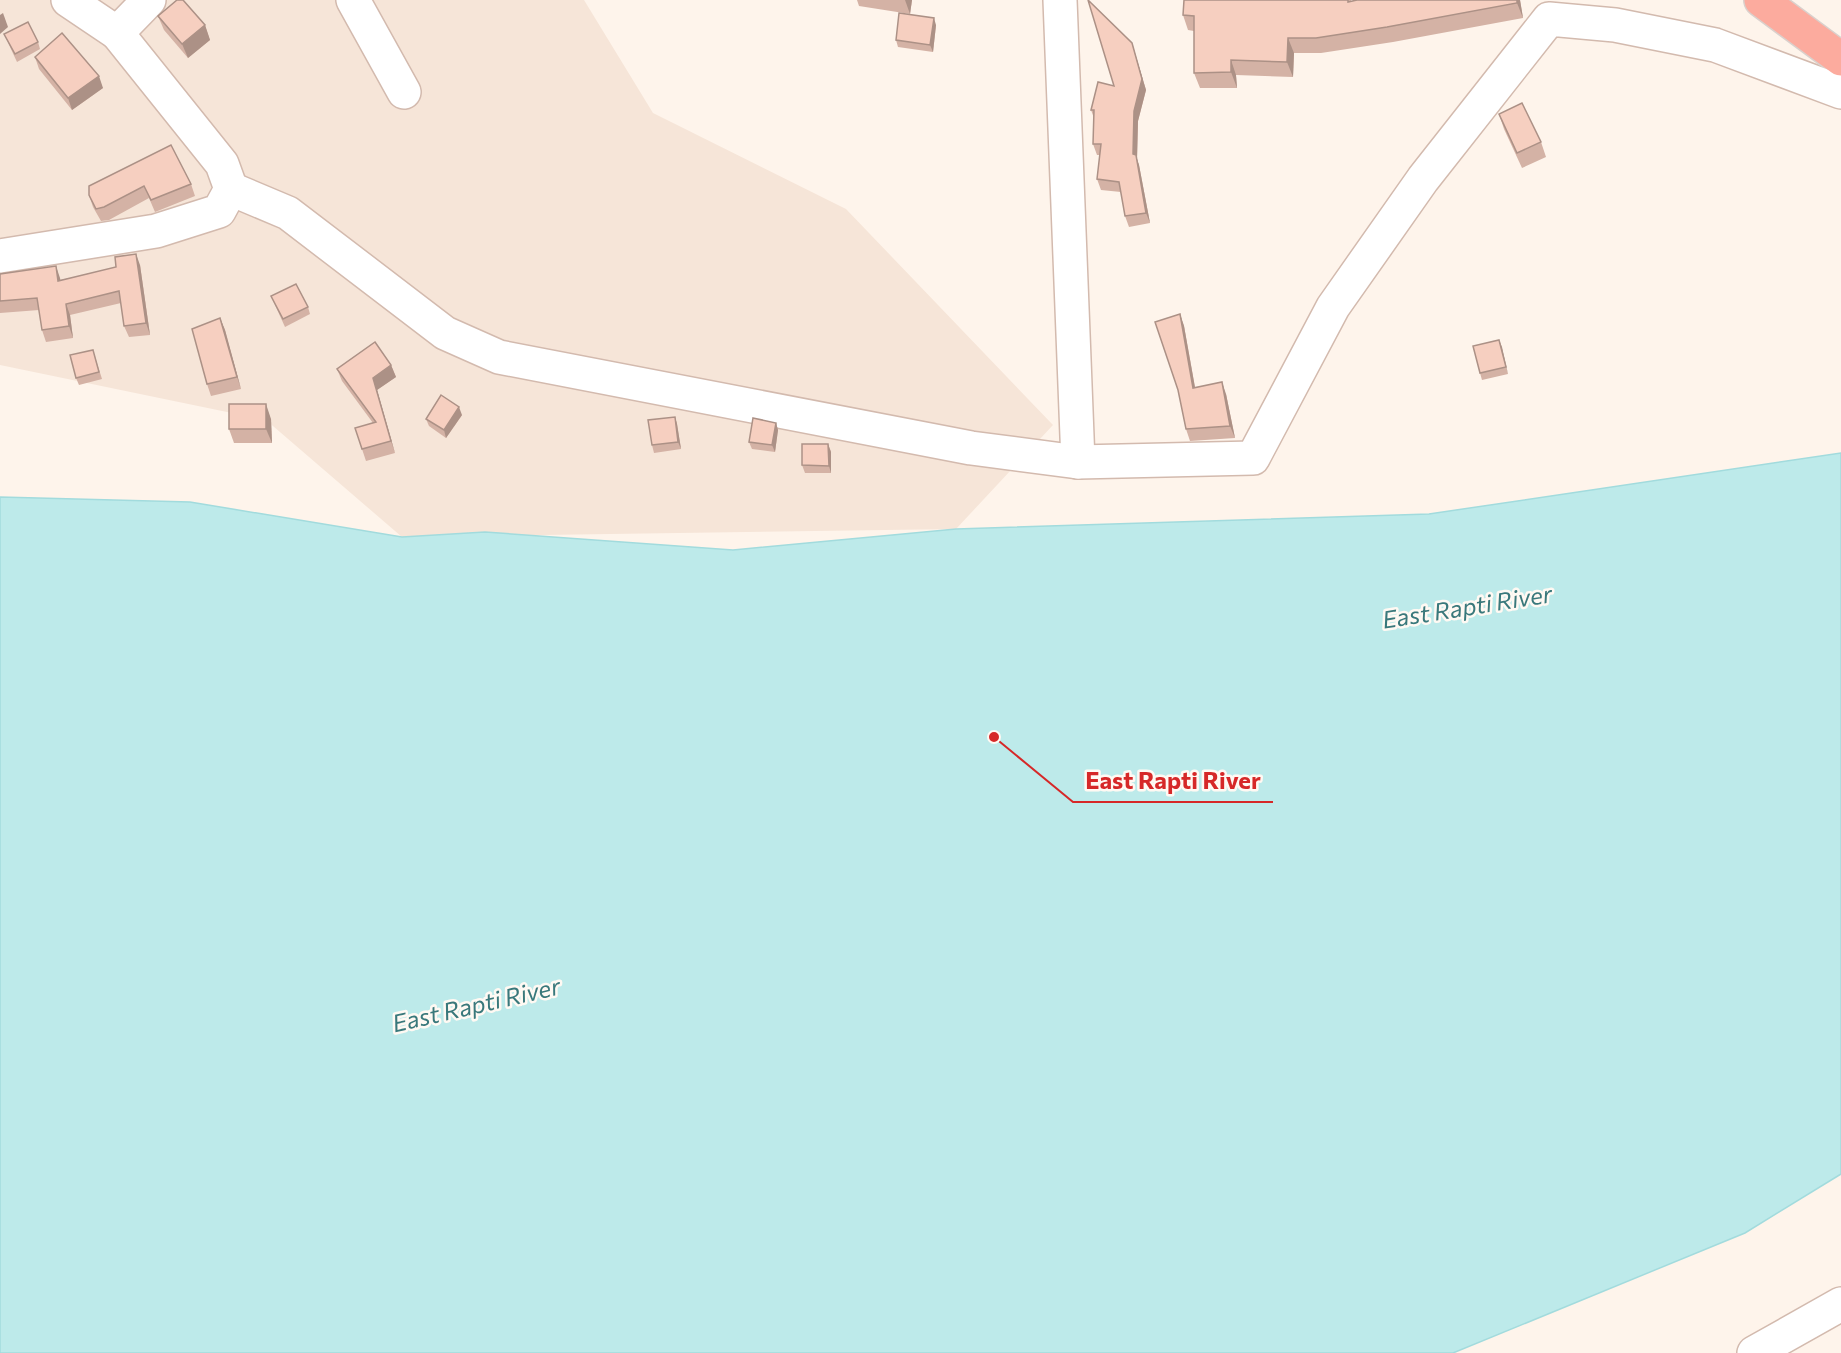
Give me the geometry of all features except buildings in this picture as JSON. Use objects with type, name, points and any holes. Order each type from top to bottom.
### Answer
[{"type":"highway","points":[[1761,0],[1841,59]]},
{"type":"street","points":[[68,0],[117,33],[222,164],[231,189],[288,213],[445,333],[499,357],[971,448],[1078,462],[1252,458],[1333,307],[1541,10],[1715,45],[1841,92]]},
{"type":"street","points":[[117,33],[149,0]]},
{"type":"street","points":[[353,0],[404,92]]},
{"type":"street","points":[[1060,0],[1078,462]]},
{"type":"street","points":[[0,256],[156,231],[219,211],[231,189]]},
{"type":"street","points":[[1754,1353],[1841,1304]]},
{"type":"shaded area","points":[[0,0],[584,0],[653,113],[846,209],[1053,425],[956,529],[402,537],[266,420],[0,365]]},
{"type":"water","points":[[1841,453],[1841,1174],[1745,1233],[1453,1353],[0,1353],[0,497],[190,502],[402,537],[485,532],[733,550],[956,529],[1429,514]]},
{"type":"place","name":"East Rapti River","points":[[994,737]]}]
